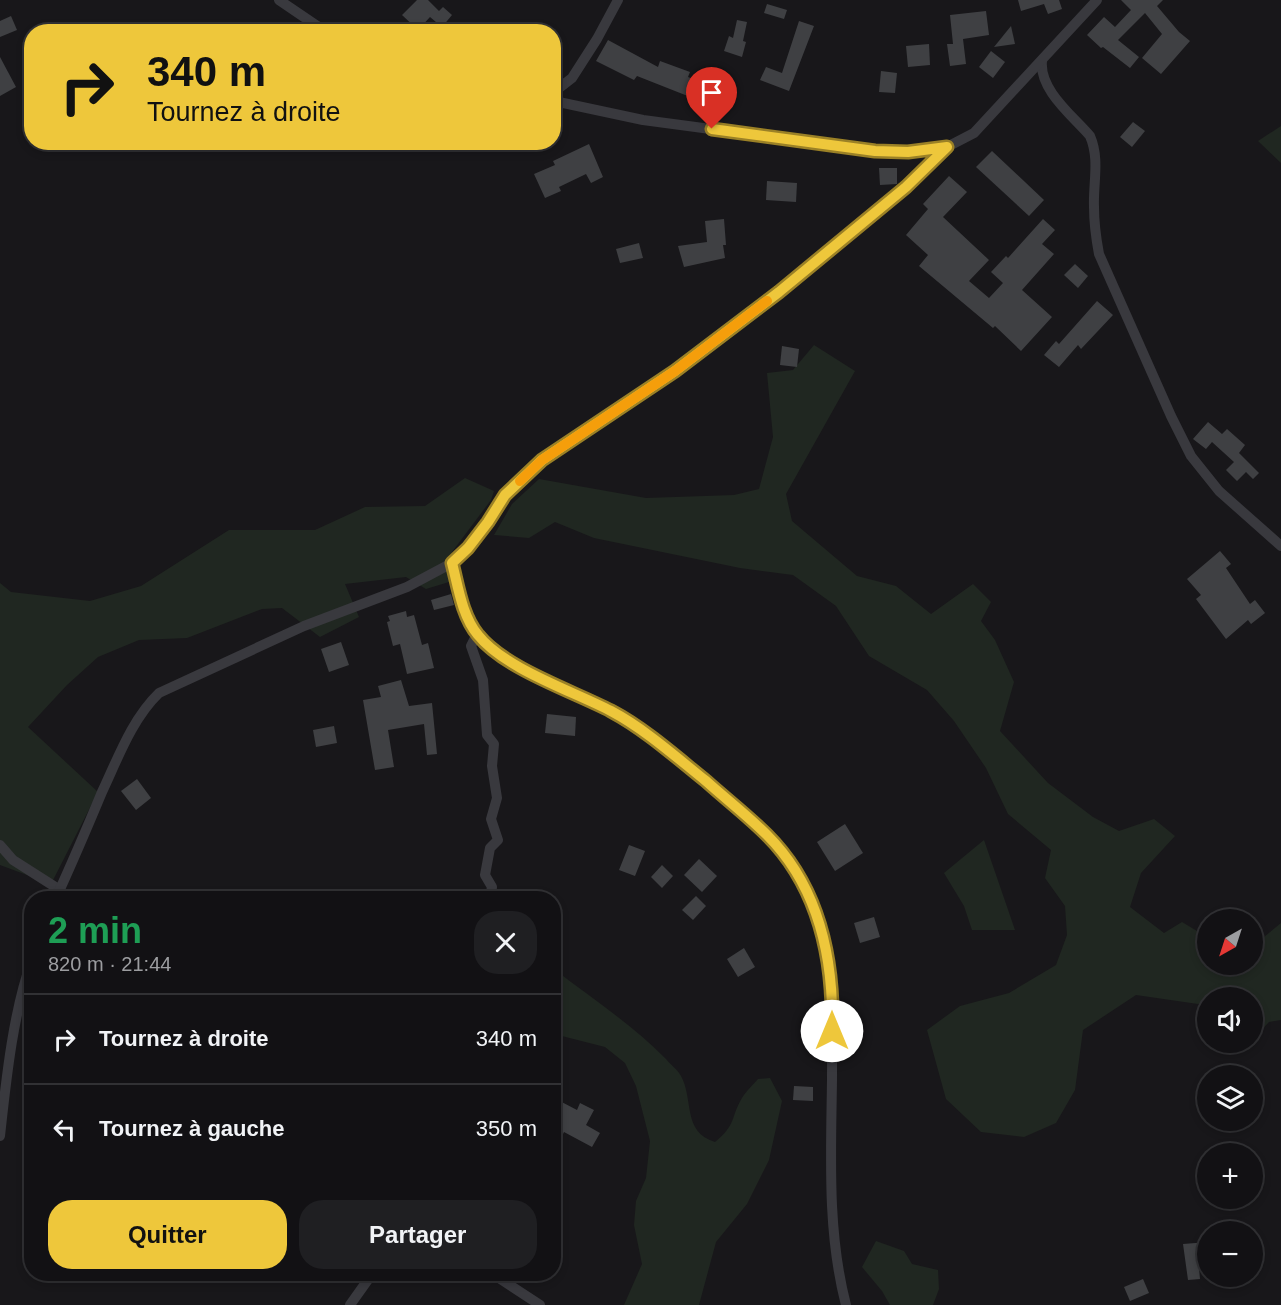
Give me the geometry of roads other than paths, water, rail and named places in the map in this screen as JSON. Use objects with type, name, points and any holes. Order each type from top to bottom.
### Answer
[{"type":"street","points":[[279,0],[314,24]]},
{"type":"street","points":[[561,87],[572,78],[618,0]]},
{"type":"street","points":[[59,891],[117,758],[136,722],[159,693],[304,626],[407,587],[452,563],[468,548],[505,495],[542,460],[675,371],[779,292],[906,187],[947,147],[974,133],[1097,0]]},
{"type":"street","points":[[1042,61],[1041,71],[1047,85],[1090,136],[1094,146],[1096,161],[1094,229],[1099,254],[1171,416],[1191,456],[1219,492],[1281,546]]},
{"type":"street","points":[[561,102],[643,120],[875,151],[908,152],[947,147]]},
{"type":"street","points":[[452,563],[463,607],[477,634],[494,650],[516,664],[612,711],[690,768],[768,836],[796,870],[810,896],[829,964],[833,1008],[834,1232],[840,1282],[846,1305]]},
{"type":"street","points":[[477,634],[471,646],[483,680],[487,735],[494,744],[492,766],[497,798],[491,819],[498,840],[490,848],[485,875],[492,887],[491,891]]},
{"type":"street","points":[[0,845],[13,860],[54,891]]},
{"type":"street","points":[[0,1136],[5,1088],[24,991]]},
{"type":"street","points":[[350,1305],[367,1281]]},
{"type":"street","points":[[504,1281],[540,1305]]}]
